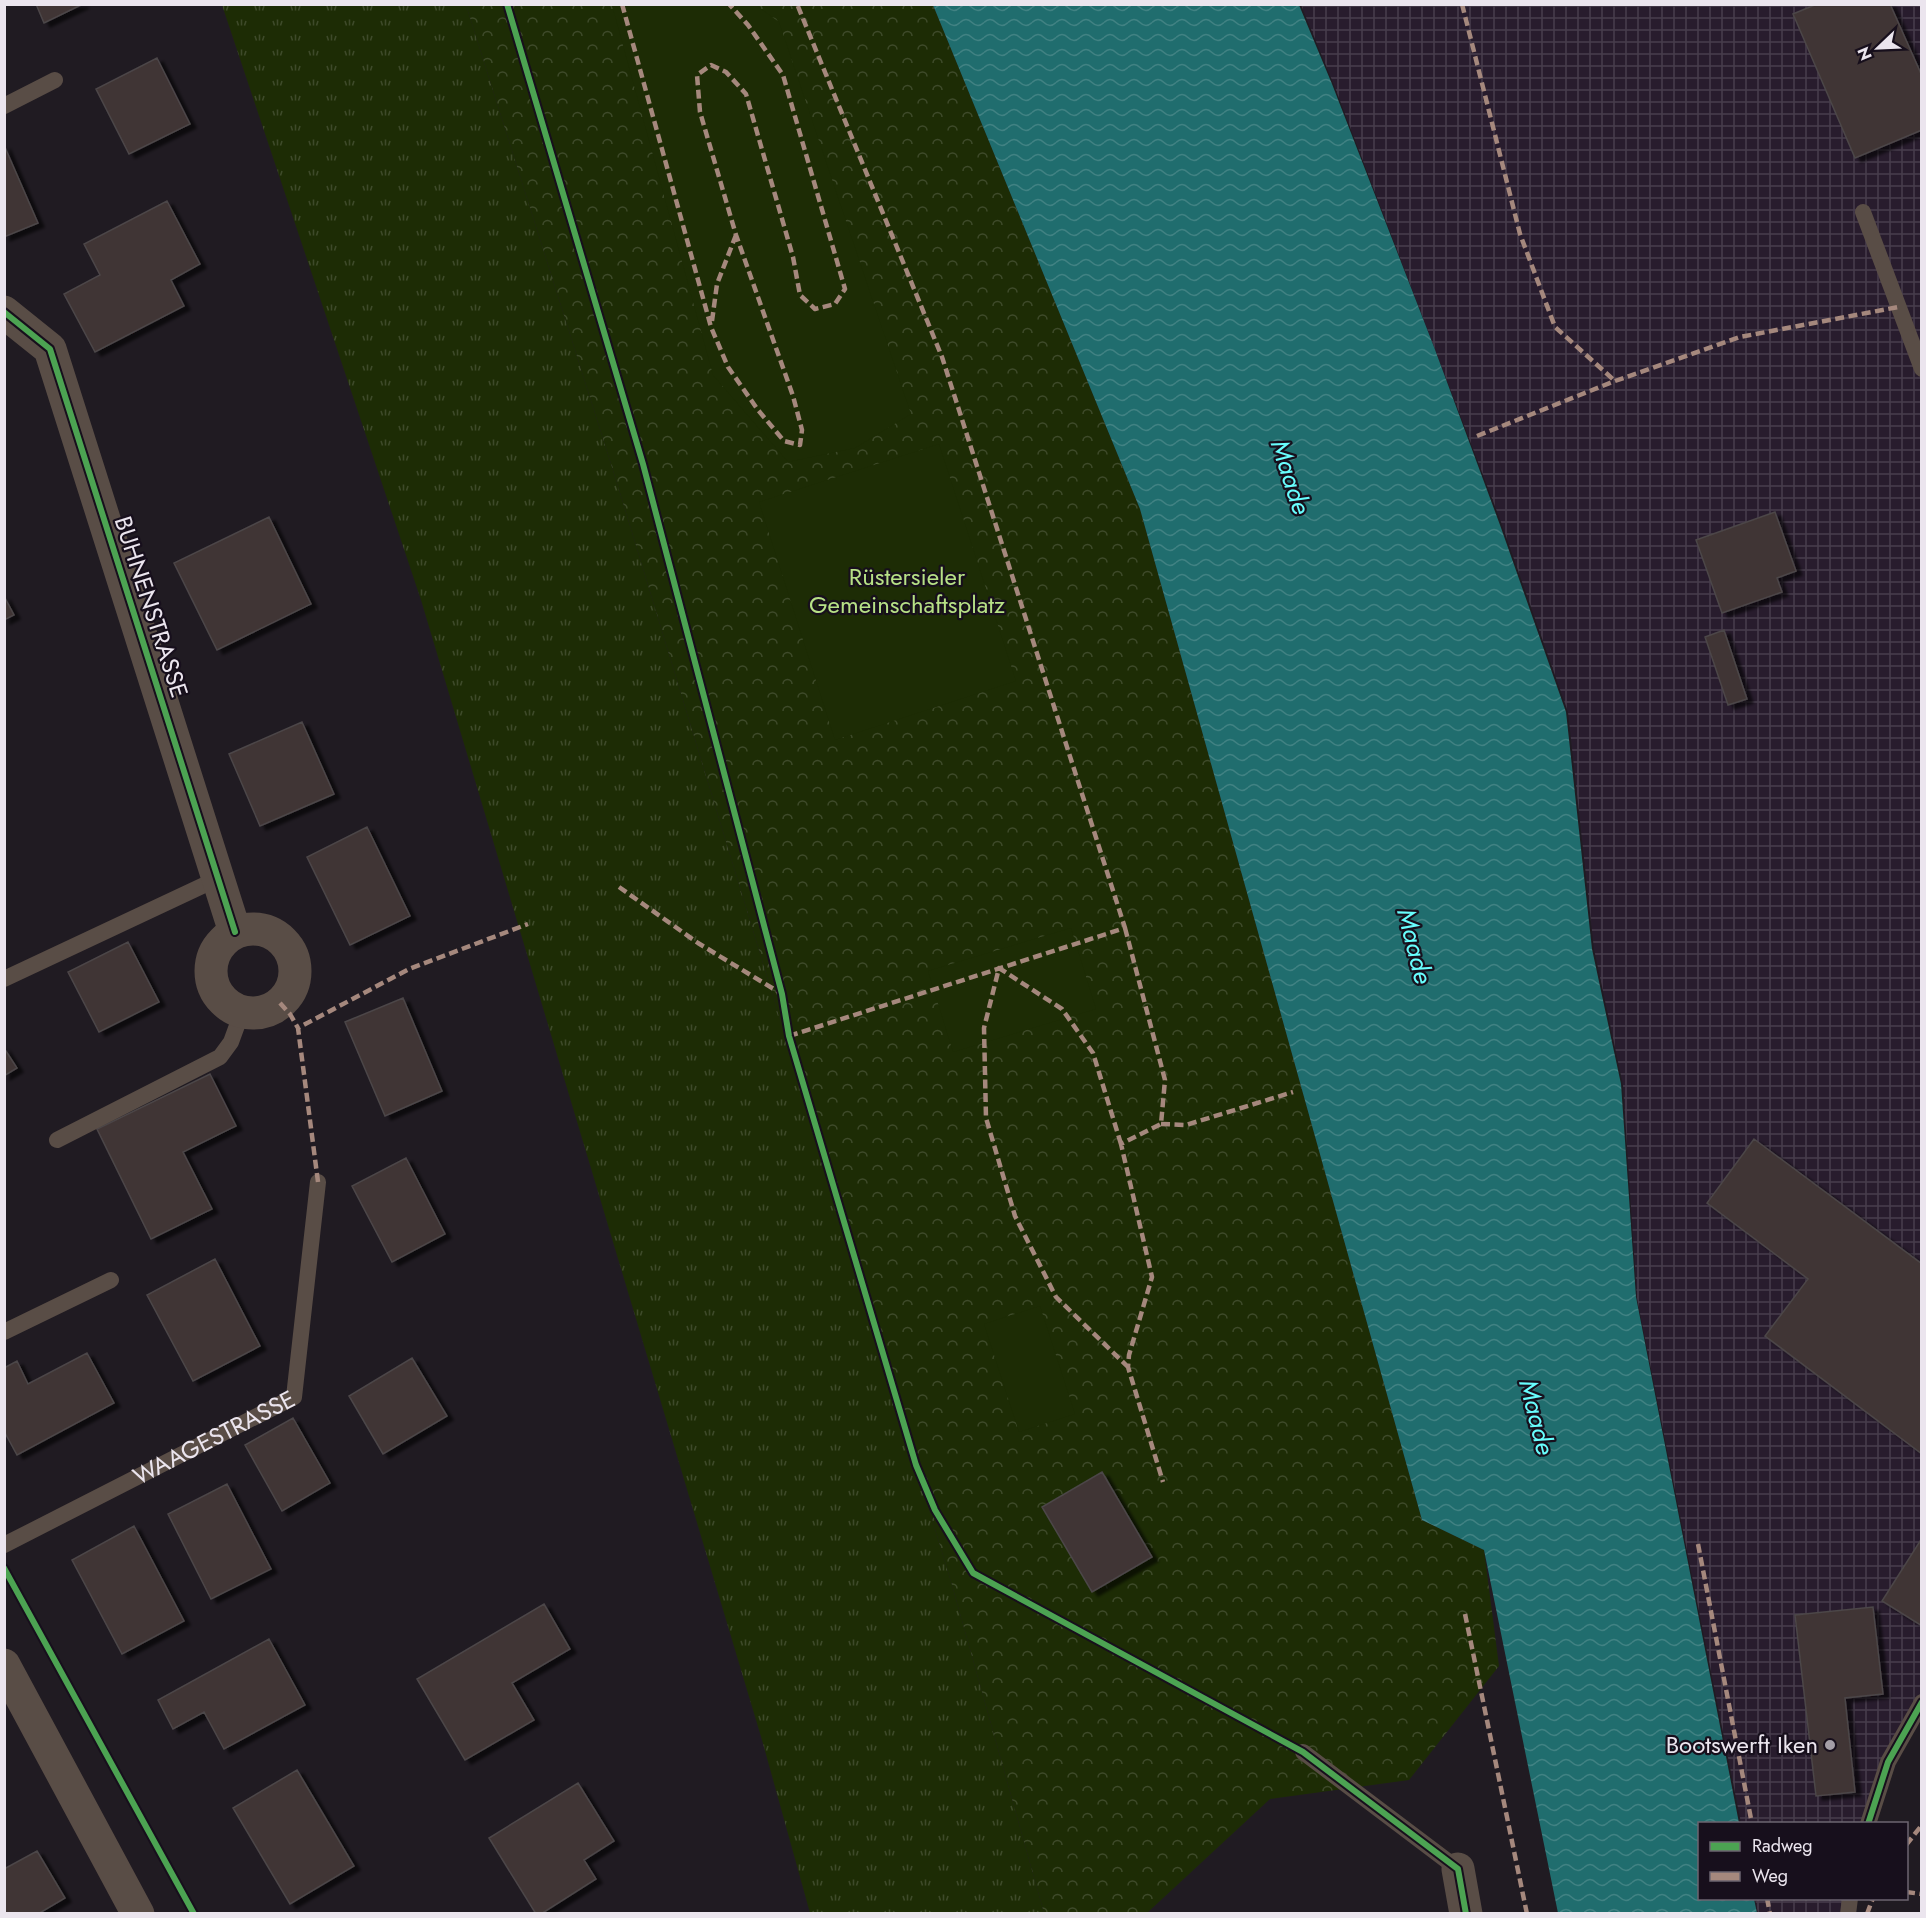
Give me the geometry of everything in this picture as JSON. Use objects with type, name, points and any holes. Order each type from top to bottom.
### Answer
[{"type":"street","name":"BUHNENSTRASSE","points":[[4,312],[50,349],[235,932]]},
{"type":"street","points":[[251,928],[270,932],[282,939],[290,951],[295,969],[292,986],[280,1003],[262,1012],[242,1012],[230,1007],[220,998],[212,983],[210,970],[212,958],[220,943],[235,932],[251,928]]},
{"type":"street","points":[[4,1665],[138,1914]]},
{"type":"street","points":[[1458,1869],[1466,1914]]},
{"type":"lane","points":[[4,106],[55,80]]},
{"type":"lane","points":[[1863,212],[1922,369]]},
{"type":"lane","points":[[4,979],[218,879]]},
{"type":"lane","points":[[57,1140],[220,1057],[231,1042],[242,1012]]},
{"type":"lane","name":"WAAGESTRASSE","points":[[4,1545],[294,1397],[318,1182]]},
{"type":"lane","points":[[4,1332],[111,1280]]},
{"type":"lane","points":[[1869,1822],[1888,1762],[1922,1702]]},
{"type":"lane","points":[[1303,1752],[1458,1869]]},
{"type":"shaded area","points":[[1301,5],[1921,5],[1922,1695],[1865,1822],[1741,1822],[1637,1298],[1623,1085],[1594,949],[1568,712],[1501,522],[1334,85]]},
{"type":"shaded area","points":[[1755,1900],[1847,1900],[1845,1914],[1758,1913]]},
{"type":"green space","points":[[222,5],[466,5],[617,483],[952,1585],[1044,1913],[810,1913],[762,1740],[421,600]]},
{"type":"green space","name":"Rüstersieler Gemeinschaftsplatz","points":[[466,5],[933,5],[1140,509],[1422,1520],[1484,1550],[1499,1666],[1409,1780],[1270,1799],[1147,1913],[1044,1913],[952,1585],[617,483]]},
{"type":"green space","points":[[612,5],[756,5],[779,22],[911,414],[855,448],[788,462],[713,375]]},
{"type":"green space","points":[[939,444],[1016,681],[835,740],[759,502]]},
{"type":"green space","points":[[1071,928],[1096,1009],[953,1052],[928,971]]},
{"type":"green space","points":[[1040,1306],[1075,1414],[1019,1432],[984,1324]]},
{"type":"water","name":"Maade","points":[[933,5],[1299,5],[1434,347],[1566,712],[1592,949],[1621,1084],[1636,1297],[1739,1822],[1698,1822],[1698,1900],[1754,1900],[1757,1913],[1558,1913],[1484,1550],[1422,1520],[1140,509]]},
{"type":"building","points":[[36,4],[83,4],[44,23]]},
{"type":"building","points":[[1817,4],[1890,4],[1922,76],[1922,130],[1855,158],[1793,14]]},
{"type":"building","points":[[157,58],[190,124],[129,154],[96,89]]},
{"type":"building","points":[[4,145],[38,223],[4,237]]},
{"type":"building","points":[[167,201],[200,264],[171,280],[184,306],[95,352],[64,294],[100,275],[84,244]]},
{"type":"building","points":[[1775,512],[1796,571],[1777,578],[1782,592],[1722,613],[1696,540]]},
{"type":"building","points":[[269,517],[311,604],[217,650],[174,563]]},
{"type":"building","points":[[4,596],[14,615],[4,620]]},
{"type":"building","points":[[1724,630],[1747,699],[1728,705],[1705,637]]},
{"type":"building","points":[[302,722],[334,794],[260,826],[229,754]]},
{"type":"building","points":[[367,827],[410,916],[350,945],[307,857]]},
{"type":"building","points":[[128,942],[159,1002],[99,1032],[68,972]]},
{"type":"building","points":[[403,998],[442,1091],[385,1116],[345,1022]]},
{"type":"building","points":[[4,1048],[17,1068],[4,1076]]},
{"type":"building","points":[[210,1074],[236,1126],[183,1152],[212,1209],[151,1239],[97,1129]]},
{"type":"building","points":[[1754,1139],[1922,1264],[1922,1454],[1765,1336],[1808,1279],[1707,1203]]},
{"type":"building","points":[[406,1158],[445,1234],[392,1262],[352,1186]]},
{"type":"building","points":[[215,1259],[260,1346],[193,1381],[147,1295]]},
{"type":"building","points":[[87,1353],[114,1403],[17,1455],[4,1431],[4,1368],[17,1361],[28,1384]]},
{"type":"building","points":[[412,1358],[447,1416],[383,1454],[349,1396]]},
{"type":"building","points":[[293,1418],[330,1483],[282,1511],[245,1445]]},
{"type":"building","points":[[1102,1472],[1152,1557],[1092,1592],[1042,1507]]},
{"type":"building","points":[[227,1484],[271,1569],[211,1599],[168,1514]]},
{"type":"building","points":[[134,1526],[184,1621],[122,1654],[72,1560]]},
{"type":"building","points":[[1922,1538],[1922,1626],[1882,1601]]},
{"type":"building","points":[[544,1604],[570,1649],[512,1683],[534,1720],[465,1760],[417,1679]]},
{"type":"building","name":"Bootswerft Iken","points":[[1873,1607],[1883,1694],[1845,1698],[1855,1792],[1816,1796],[1795,1615]]},
{"type":"building","points":[[269,1639],[305,1705],[224,1749],[204,1712],[173,1729],[158,1700]]},
{"type":"building","points":[[297,1770],[354,1866],[290,1904],[233,1808]]},
{"type":"building","points":[[578,1783],[614,1841],[584,1860],[596,1879],[541,1914],[536,1914],[489,1838]]},
{"type":"building","points":[[37,1851],[65,1898],[38,1914],[4,1914],[4,1869]]},
{"type":"marked path","points":[[622,4],[711,327],[728,367],[758,410],[784,441],[800,445],[802,430],[793,396],[736,235],[700,112],[697,75],[711,65],[726,72],[746,94],[793,257],[800,295],[815,309],[835,304],[845,289],[783,75],[748,25],[729,4]]},
{"type":"marked path","points":[[789,1036],[1125,928],[942,357],[797,4]]},
{"type":"marked path","points":[[1462,4],[1520,234],[1555,327],[1615,381]]},
{"type":"marked path","points":[[712,321],[717,284],[736,235]]},
{"type":"marked path","points":[[1477,436],[1615,381],[1740,337],[1898,307]]},
{"type":"marked path","points":[[619,887],[698,943],[782,994]]},
{"type":"marked path","points":[[318,1182],[298,1028],[409,969],[528,924]]},
{"type":"marked path","points":[[1125,928],[1165,1080],[1161,1124],[1121,1144],[1152,1277],[1129,1355],[1128,1367],[1163,1482]]},
{"type":"marked path","points":[[1121,1144],[1093,1053],[1062,1009],[999,968],[984,1028],[986,1118],[1015,1216],[1056,1297],[1128,1367]]},
{"type":"marked path","points":[[280,1003],[298,1028]]},
{"type":"marked path","points":[[1161,1124],[1186,1125],[1293,1092]]},
{"type":"marked path","points":[[1698,1544],[1752,1822]]},
{"type":"marked path","points":[[1465,1614],[1527,1914]]},
{"type":"marked path","points":[[1908,1842],[1922,1825]]},
{"type":"marked path","points":[[1908,1892],[1922,1894]]},
{"type":"marked path","points":[[1767,1900],[1770,1914]]},
{"type":"marked path","points":[[1867,1914],[1872,1900]]},
{"type":"cycle path","points":[[507,4],[643,464],[782,994],[789,1036],[916,1465],[935,1510],[973,1573],[1303,1752],[1458,1869],[1466,1914]]},
{"type":"cycle path","points":[[4,312],[50,349],[235,932]]},
{"type":"cycle path","points":[[4,1568],[194,1914]]},
{"type":"cycle path","points":[[1869,1822],[1888,1762],[1922,1702]]},
{"type":"place","name":"Bootswerft Iken","points":[[1830,1745]]}]
